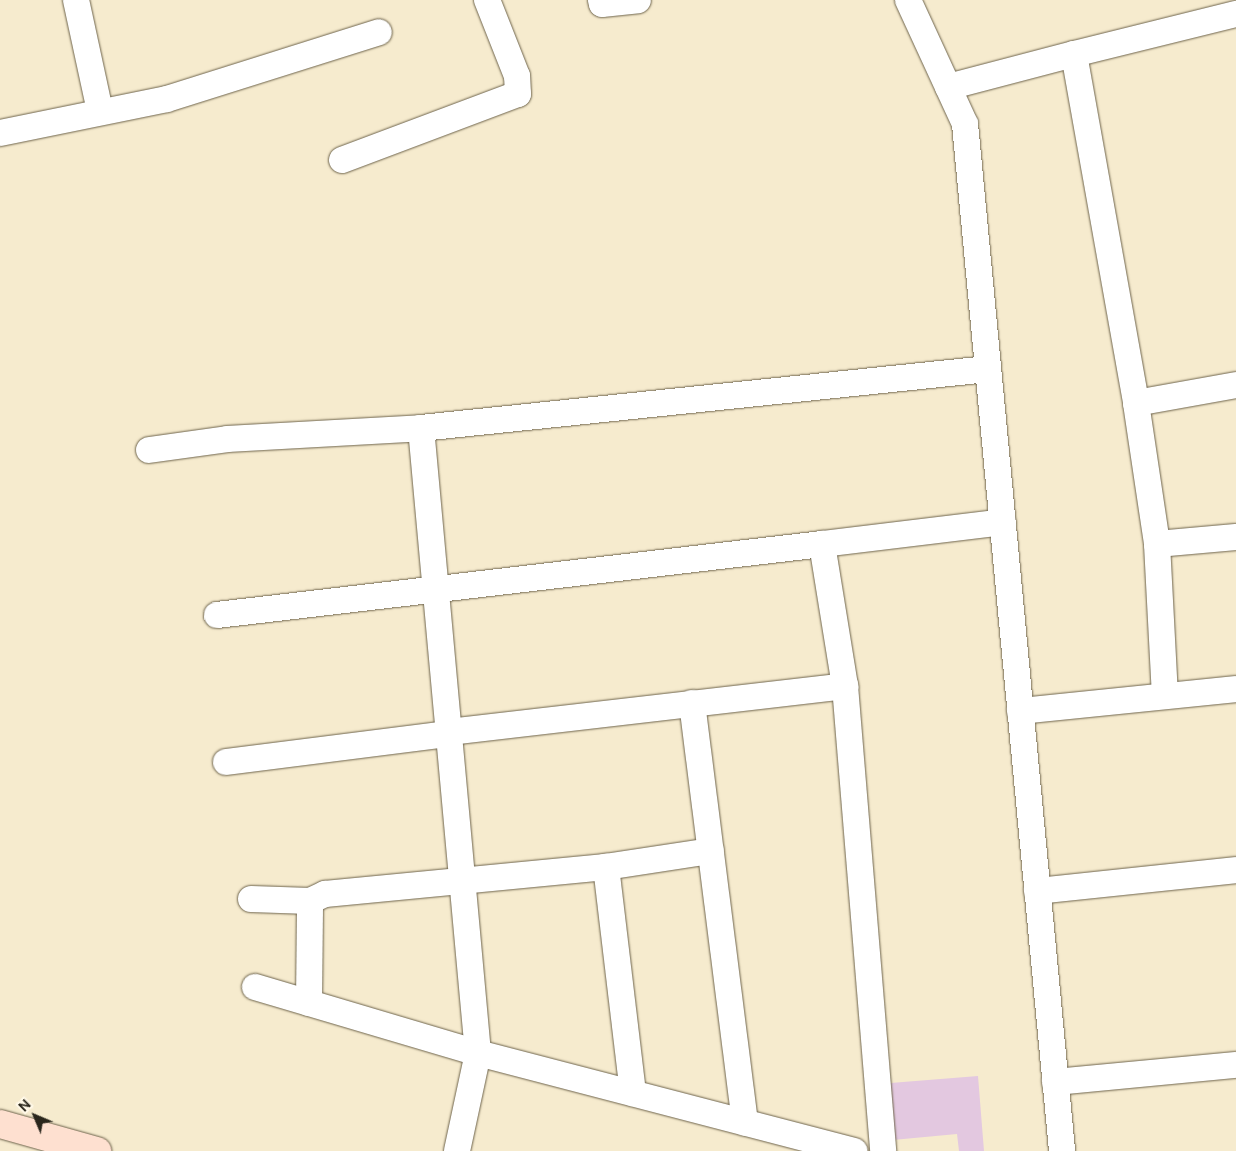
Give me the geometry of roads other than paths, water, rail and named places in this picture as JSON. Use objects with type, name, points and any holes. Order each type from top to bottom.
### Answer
[{"type":"street","points":[[76,0],[100,112]]},
{"type":"street","points":[[342,160],[518,94],[517,76],[487,0]]},
{"type":"street","points":[[601,0],[602,4],[638,0]]},
{"type":"street","points":[[916,2],[948,87],[965,124],[1062,1151]]},
{"type":"street","points":[[948,87],[1236,14]]},
{"type":"street","points":[[0,133],[167,99],[379,32]]},
{"type":"street","points":[[1074,54],[1136,403],[1156,544],[1165,696]]},
{"type":"street","points":[[149,450],[227,439],[421,428],[988,369]]},
{"type":"street","points":[[1136,403],[1236,385]]},
{"type":"street","points":[[421,428],[478,1053],[457,1151]]},
{"type":"street","points":[[217,615],[1003,522]]},
{"type":"street","points":[[1156,544],[1236,537]]},
{"type":"street","points":[[822,544],[845,686],[883,1151]]},
{"type":"street","points":[[226,762],[449,733],[845,686]]},
{"type":"street","points":[[1020,711],[1236,689]]},
{"type":"street","points":[[692,704],[745,1123]]},
{"type":"street","points":[[250,899],[310,901],[325,894],[606,867],[711,850]]},
{"type":"street","points":[[606,867],[633,1093]]},
{"type":"street","points":[[1037,891],[1236,870]]},
{"type":"street","points":[[309,1003],[310,901]]},
{"type":"street","points":[[256,987],[478,1053],[854,1151]]},
{"type":"street","points":[[1055,1082],[1236,1065]]},
{"type":"street","points":[[0,1124],[97,1151]]}]
